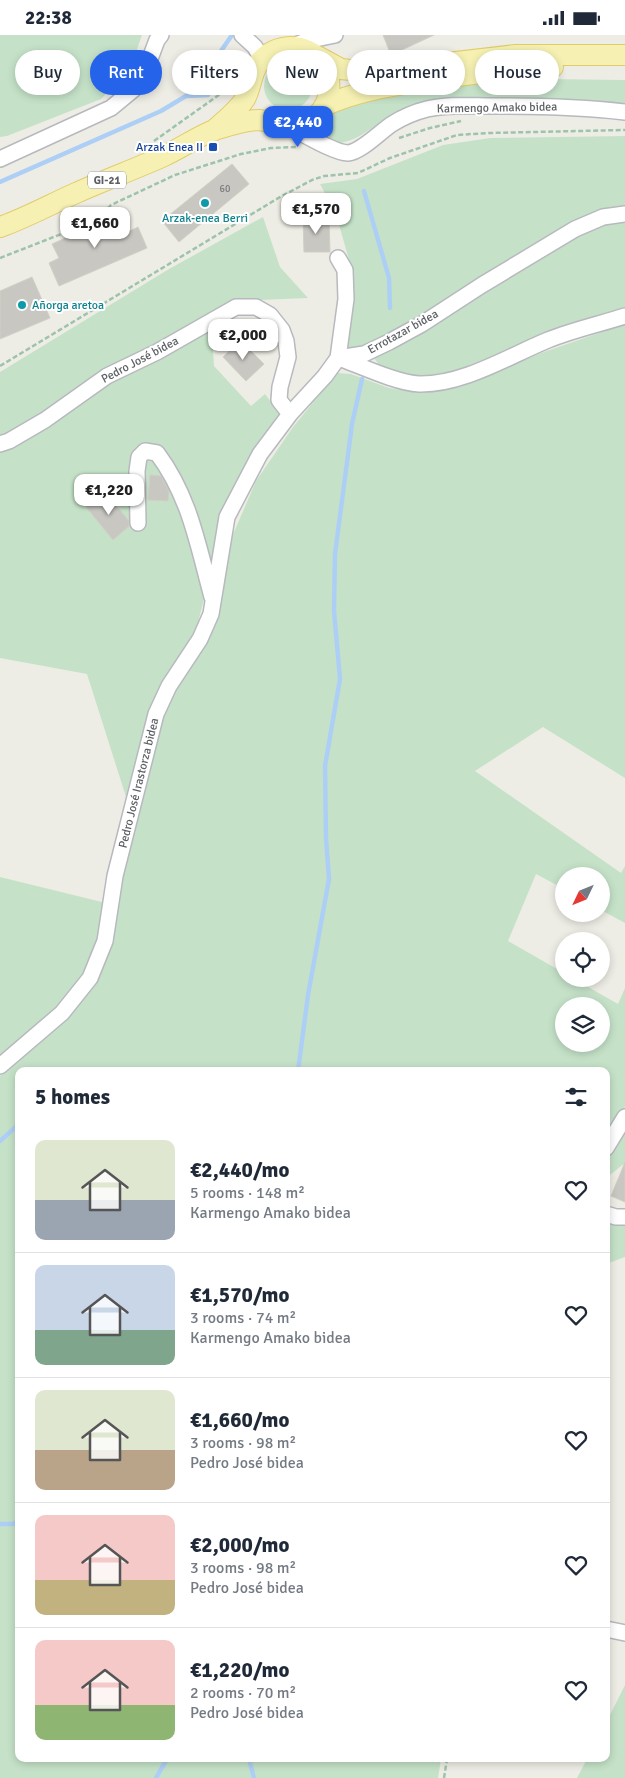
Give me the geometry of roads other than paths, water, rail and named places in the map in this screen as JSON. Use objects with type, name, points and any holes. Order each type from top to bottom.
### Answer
[{"type":"main road","points":[[250,44],[276,50],[291,47],[306,50]]},
{"type":"main road","points":[[337,67],[369,72],[516,55],[625,55]]},
{"type":"main road","name":"GI-21","points":[[0,227],[166,155],[213,131],[257,120],[281,124],[305,123],[346,96],[373,89],[460,76],[548,67],[625,67]]},
{"type":"main road","points":[[213,131],[235,110],[247,95]]},
{"type":"main road","points":[[252,95],[259,109],[267,117],[281,124]]},
{"type":"main road","points":[[321,111],[329,95]]},
{"type":"street","points":[[0,159],[111,108],[134,89],[145,72],[157,39],[161,35]]},
{"type":"street","points":[[291,47],[306,41],[335,35]]},
{"type":"street","name":"Karmengo Amako bidea","points":[[281,124],[329,148],[349,153],[359,149],[392,124],[409,115],[428,109],[449,106],[552,106],[625,112]]},
{"type":"street","points":[[321,111],[322,143]]},
{"type":"street","name":"Errotazar bidea","points":[[338,358],[364,354],[389,342],[422,324],[482,285],[576,229],[602,217],[625,214]]},
{"type":"street","points":[[338,258],[345,270],[346,299],[338,358]]},
{"type":"street","name":"Pedro José bidea","points":[[0,444],[45,420],[106,376],[157,352],[236,307],[256,307],[270,315],[282,330],[286,341],[288,357],[278,399],[290,414]]},
{"type":"street","name":"Errotazar bidea","points":[[338,358],[386,376],[418,384],[443,382],[476,371],[550,340],[625,316]]},
{"type":"street","name":"Pedro José Irastorza bidea","points":[[0,1066],[62,1013],[90,977],[105,941],[116,876],[156,714],[169,686],[200,639],[211,614],[227,517],[260,454],[290,414],[325,376],[338,358]]},
{"type":"street","points":[[138,523],[137,471],[139,457],[145,451],[157,453],[170,470],[193,522],[213,601]]},
{"type":"street","points":[[610,1141],[625,1117]]},
{"type":"street","points":[[610,1215],[625,1217]]},
{"type":"street","points":[[610,1630],[625,1633]]},
{"type":"waterway","points":[[0,182],[161,111],[186,96],[201,80],[232,35]]},
{"type":"waterway","points":[[186,96],[208,95]]},
{"type":"waterway","points":[[364,191],[389,278],[390,308]]},
{"type":"waterway","points":[[299,1067],[308,995],[329,879],[326,838],[325,766],[340,679],[334,611],[335,554],[352,424],[362,379]]},
{"type":"waterway","points":[[0,1141],[15,1128]]},
{"type":"waterway","points":[[0,1524],[15,1523]]},
{"type":"waterway","points":[[156,1778],[165,1762]]},
{"type":"waterway","points":[[250,1762],[254,1778]]},
{"type":"place","name":"Arzak Enea II","points":[[213,147]]},
{"type":"place","name":"Arzak-enea Berri","points":[[205,203]]},
{"type":"place","name":"Añorga aretoa","points":[[22,305]]}]
